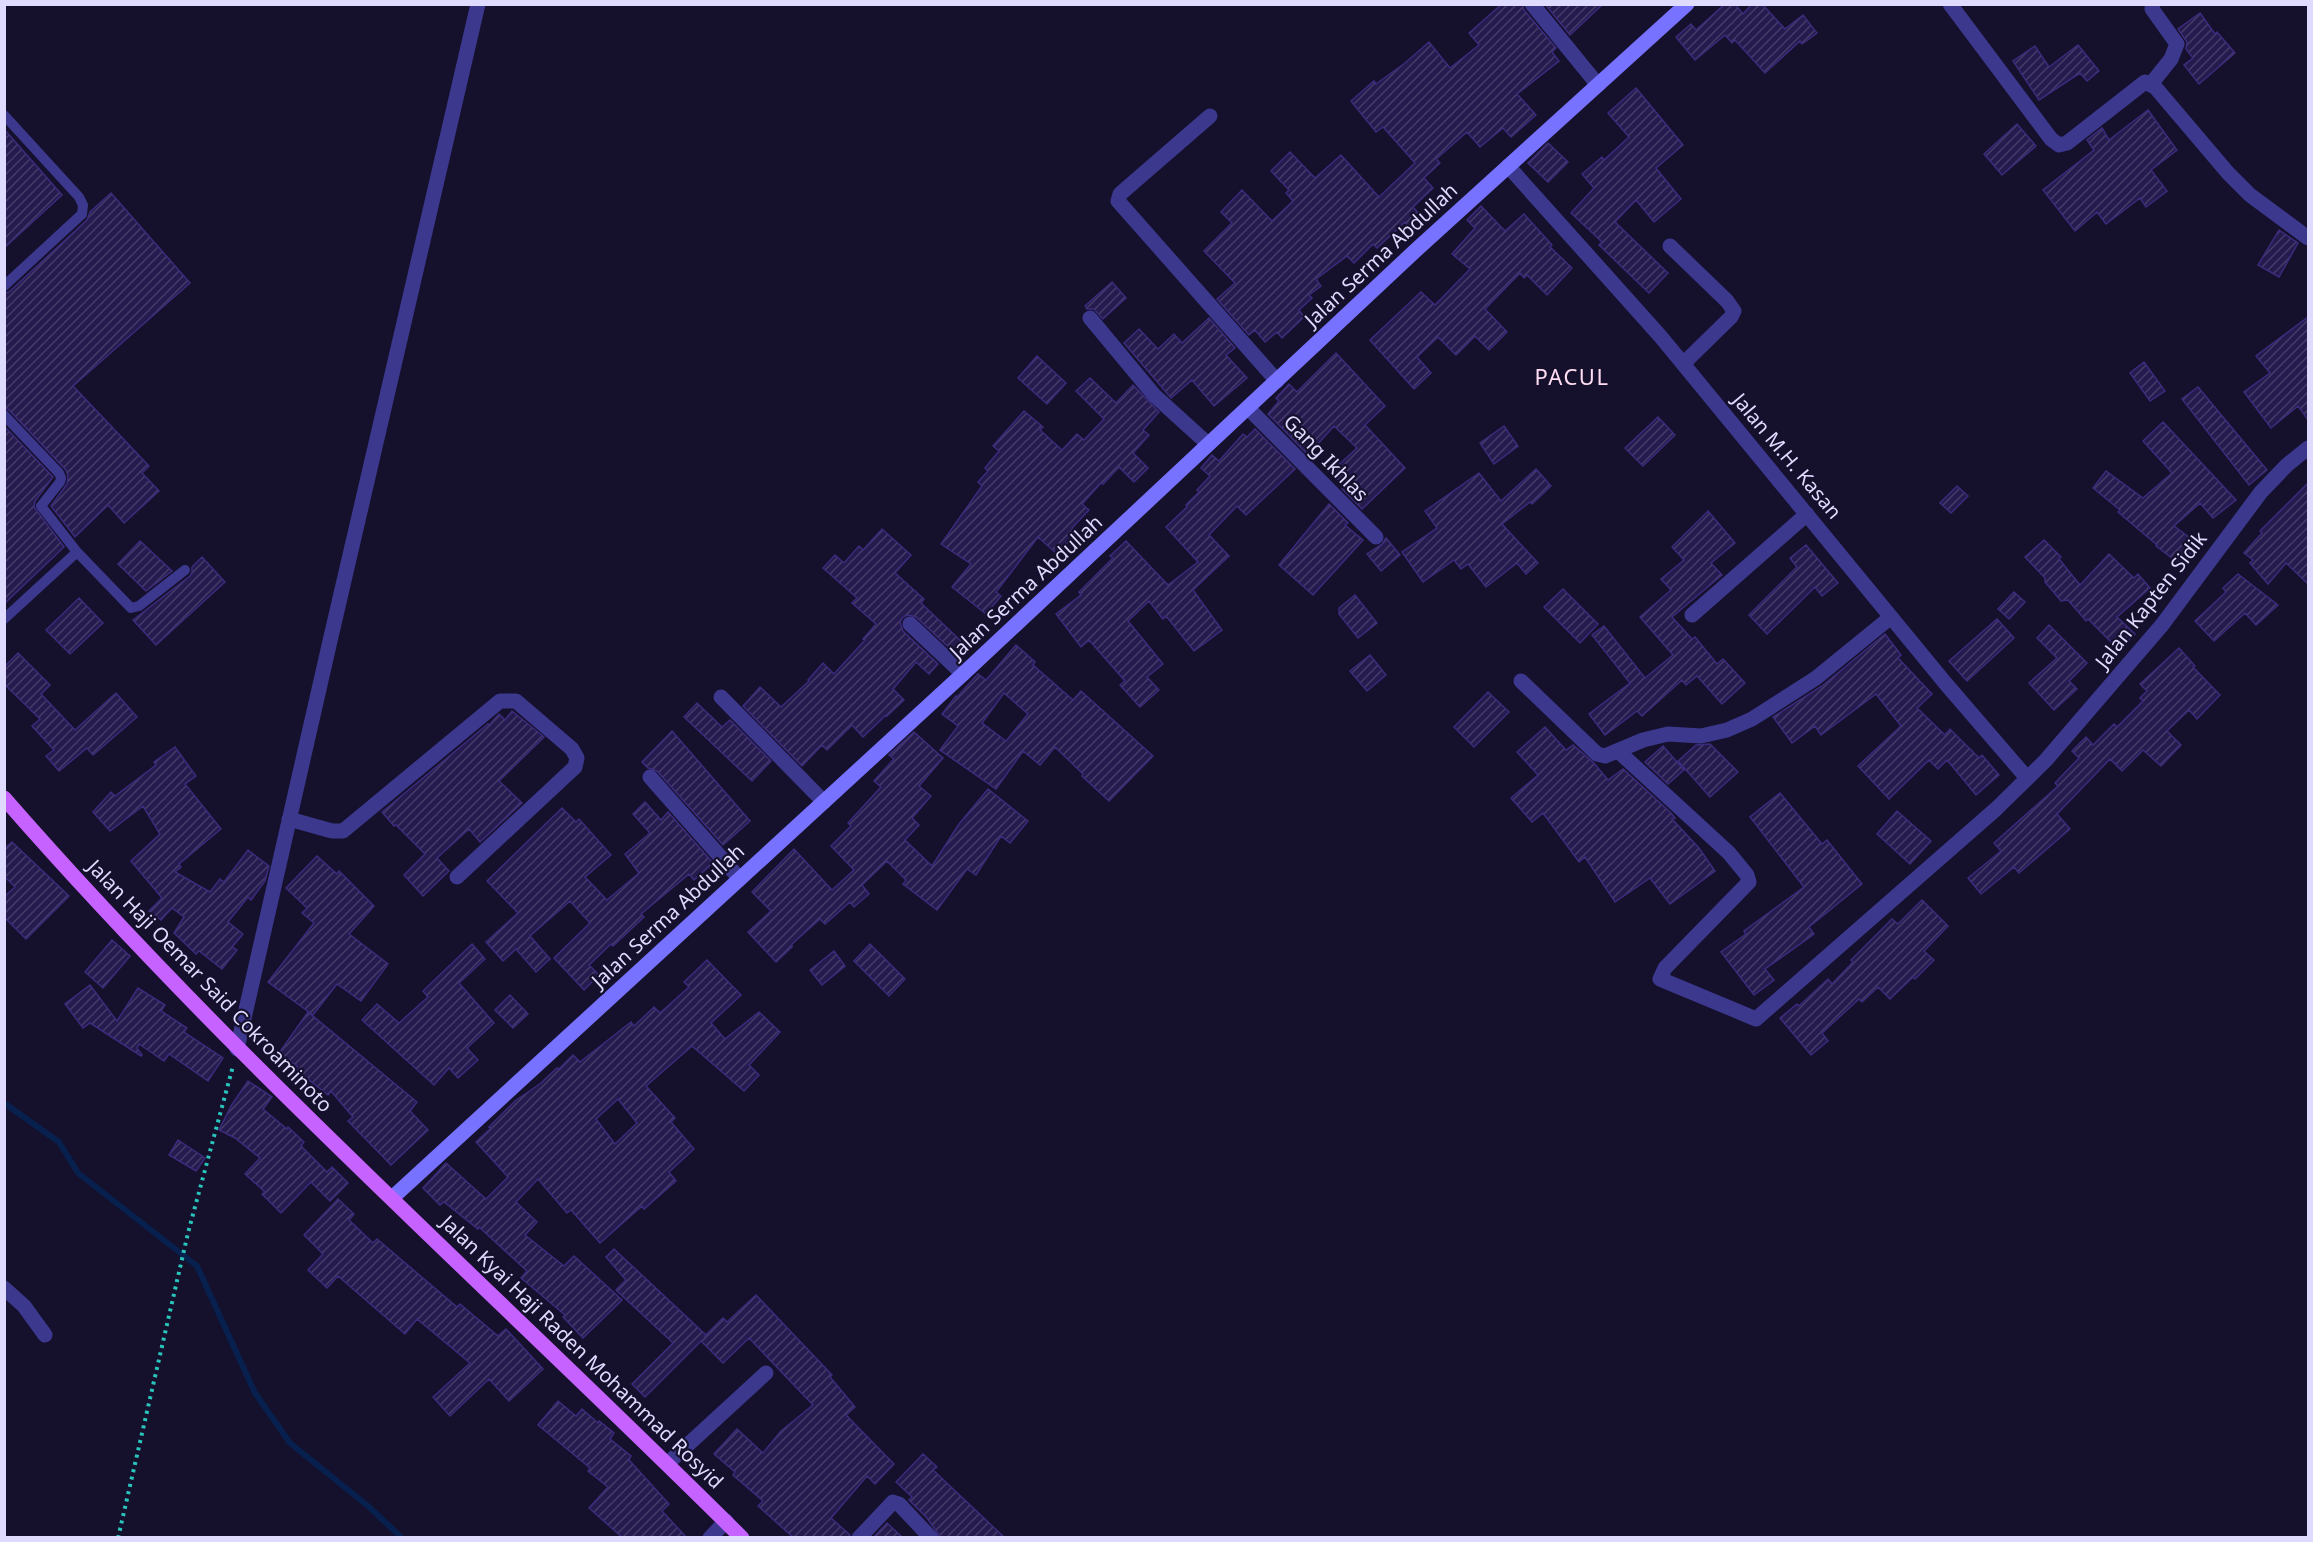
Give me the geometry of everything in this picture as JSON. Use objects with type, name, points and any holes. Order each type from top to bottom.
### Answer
[{"type":"main road","name":"Jalan Serma Abdullah","points":[[392,1198],[963,674],[1508,166],[1687,4]]},
{"type":"main road","name":"Jalan Haji Oemar Said Cokroaminoto","points":[[4,798],[69,873],[237,1049],[392,1198]]},
{"type":"main road","name":"Jalan Kyai Haji Raden Mohammad Rosyid","points":[[392,1198],[668,1463],[742,1538]]},
{"type":"street","points":[[237,1049],[478,4]]},
{"type":"street","points":[[1532,4],[1598,85]]},
{"type":"street","points":[[1950,4],[2051,139],[2059,145],[2067,143],[2145,82],[2151,84],[2235,180],[2266,207],[2308,238]]},
{"type":"street","points":[[2151,84],[2171,59],[2177,44],[2152,9],[2153,4]]},
{"type":"street","points":[[1210,116],[1120,194],[1118,201],[1276,381]]},
{"type":"street","name":"Jalan M.H. Kasan","points":[[1508,166],[1683,364],[2027,778]]},
{"type":"street","points":[[1670,246],[1731,305],[1734,311],[1731,317],[1683,364]]},
{"type":"street","points":[[1090,318],[1154,395],[1208,444]]},
{"type":"street","name":"Gang Ikhlas","points":[[1248,408],[1376,537]]},
{"type":"street","name":"Jalan Kapten Sidik","points":[[1618,751],[1729,853],[1747,875],[1749,882],[1665,968],[1660,979],[1756,1019],[1996,809],[2065,741],[2162,625],[2261,492],[2287,465],[2308,448]]},
{"type":"street","points":[[1692,615],[1807,514]]},
{"type":"street","points":[[1521,681],[1597,754],[1605,756],[1643,740],[1668,734],[1701,736],[1727,730],[1752,719],[1816,678],[1891,616]]},
{"type":"street","points":[[910,624],[963,674]]},
{"type":"street","points":[[722,697],[824,802]]},
{"type":"street","points":[[289,819],[332,831],[343,831],[500,701],[516,701],[572,749],[577,758],[575,767],[458,877]]},
{"type":"street","points":[[650,777],[740,879]]},
{"type":"street","points":[[4,1288],[24,1306],[45,1335]]},
{"type":"street","points":[[668,1463],[766,1373]]},
{"type":"street","points":[[859,1538],[893,1502],[899,1504],[931,1538]]},
{"type":"street","points":[[710,1538],[726,1521]]},
{"type":"lane","points":[[4,115],[79,196],[83,205],[82,214],[4,286]]},
{"type":"lane","points":[[4,415],[59,473],[61,478],[40,506],[77,552],[126,604],[131,608],[139,606],[185,570]]},
{"type":"lane","points":[[4,619],[77,552]]},
{"type":"path","points":[[118,1538],[186,1242],[237,1049]]},
{"type":"building","points":[[1502,4],[1522,4],[1524,10],[1556,48],[1552,52],[1559,61],[1517,94],[1536,115],[1511,137],[1503,128],[1480,147],[1467,132],[1436,159],[1440,163],[1424,178],[1433,188],[1413,207],[1420,215],[1408,226],[1405,222],[1377,248],[1373,244],[1354,263],[1347,256],[1316,279],[1321,286],[1309,295],[1312,298],[1299,310],[1304,317],[1282,338],[1277,332],[1265,342],[1255,330],[1249,335],[1217,299],[1235,283],[1204,251],[1232,223],[1221,212],[1242,190],[1272,221],[1293,201],[1286,193],[1289,190],[1271,171],[1290,152],[1315,178],[1341,155],[1379,197],[1415,163],[1383,127],[1376,132],[1351,101],[1374,81],[1376,84],[1405,63],[1429,42],[1450,68],[1479,45],[1469,33]]},
{"type":"building","points":[[1545,4],[1603,4],[1570,35]]},
{"type":"building","points":[[1725,4],[1735,4],[1743,14],[1752,4],[1762,4],[1785,29],[1803,15],[1817,33],[1802,44],[1800,41],[1765,73],[1735,40],[1732,43],[1725,35],[1695,60],[1676,37],[1691,24],[1696,30]]},
{"type":"building","points":[[2200,13],[2215,34],[2217,32],[2235,53],[2199,84],[2184,65],[2193,58],[2186,49],[2187,42],[2178,29]]},
{"type":"building","points":[[2078,45],[2099,71],[2087,81],[2080,73],[2039,100],[2013,61],[2035,46],[2049,67]]},
{"type":"building","points":[[1636,88],[1683,145],[1656,168],[1681,199],[1654,222],[1636,200],[1615,222],[1668,273],[1649,293],[1599,245],[1602,242],[1571,213],[1594,188],[1582,174],[1602,157],[1604,160],[1629,137],[1608,113]]},
{"type":"building","points":[[2148,110],[2177,150],[2151,170],[2167,191],[2146,207],[2140,198],[2106,224],[2097,212],[2075,231],[2043,190],[2094,150],[2087,140],[2102,128],[2109,140]]},
{"type":"building","points":[[2017,124],[2036,146],[2002,175],[1984,154]]},
{"type":"building","points":[[4,129],[62,195],[4,248]]},
{"type":"building","points":[[1548,143],[1568,162],[1548,182],[1528,163]]},
{"type":"building","points":[[111,193],[190,283],[73,386],[149,466],[142,473],[159,491],[124,523],[108,505],[75,537],[51,506],[67,484],[66,470],[9,410],[4,408],[4,293],[9,292],[87,220],[90,212]]},
{"type":"building","points":[[1481,206],[1505,231],[1524,214],[1552,245],[1550,247],[1572,268],[1547,295],[1527,275],[1524,278],[1520,273],[1485,309],[1507,332],[1489,350],[1475,336],[1456,355],[1438,337],[1417,357],[1431,373],[1414,389],[1370,340],[1421,292],[1435,305],[1470,269],[1452,254],[1475,228],[1467,220]]},
{"type":"building","points":[[2279,230],[2298,243],[2279,277],[2258,265]]},
{"type":"building","points":[[1112,282],[1126,298],[1103,319],[1094,309],[1087,309],[1085,306]]},
{"type":"building","points":[[2308,317],[2308,420],[2298,406],[2271,428],[2244,392],[2270,373],[2256,356]]},
{"type":"building","points":[[1209,318],[1235,348],[1226,355],[1247,378],[1214,406],[1192,380],[1171,398],[1124,343],[1139,329],[1158,349],[1174,334],[1182,343]]},
{"type":"building","points":[[1336,353],[1385,406],[1365,425],[1405,468],[1362,509],[1342,489],[1344,486],[1331,472],[1357,448],[1334,426],[1308,455],[1268,414],[1279,401],[1276,398],[1289,384],[1297,392]]},
{"type":"building","points":[[1037,356],[1066,383],[1047,404],[1018,378]]},
{"type":"building","points":[[2144,362],[2165,391],[2150,401],[2130,373]]},
{"type":"building","points":[[1090,378],[1116,403],[1133,385],[1159,412],[1143,430],[1149,435],[1133,453],[1148,468],[1134,482],[1119,467],[1103,484],[1101,483],[1082,504],[1089,510],[1072,528],[1077,533],[1057,554],[1038,537],[996,592],[1001,596],[986,614],[952,587],[971,564],[941,544],[982,486],[978,482],[988,471],[985,468],[999,451],[993,446],[1024,411],[1043,427],[1040,430],[1062,450],[1077,434],[1084,440],[1104,419],[1076,391]]},
{"type":"building","points":[[2198,387],[2267,470],[2249,485],[2182,399]]},
{"type":"building","points":[[1658,417],[1675,435],[1643,466],[1625,448]]},
{"type":"building","points":[[2163,422],[2236,500],[2213,518],[2200,503],[2174,526],[2198,544],[2181,565],[2156,546],[2118,512],[2120,510],[2093,488],[2106,471],[2143,498],[2172,473],[2143,441]]},
{"type":"building","points":[[4,426],[53,477],[35,501],[34,507],[64,547],[4,604]]},
{"type":"building","points":[[1504,426],[1518,446],[1494,464],[1480,443]]},
{"type":"building","points":[[1255,429],[1295,469],[1246,515],[1237,506],[1209,535],[1229,556],[1193,590],[1222,630],[1194,651],[1166,616],[1163,619],[1149,601],[1128,621],[1163,664],[1147,677],[1159,690],[1140,707],[1120,685],[1125,681],[1089,640],[1081,647],[1056,614],[1081,595],[1079,592],[1113,558],[1110,556],[1126,541],[1168,585],[1198,562],[1166,527],[1187,507],[1186,505],[1199,492],[1197,490],[1210,476],[1201,468],[1212,455],[1219,461],[1243,434],[1247,437]]},
{"type":"building","points":[[1536,469],[1551,486],[1532,504],[1530,502],[1502,524],[1538,563],[1526,574],[1517,563],[1486,587],[1468,564],[1461,569],[1454,560],[1423,582],[1402,552],[1437,528],[1425,511],[1479,473],[1501,501]]},
{"type":"building","points":[[2308,483],[2308,584],[2286,563],[2268,584],[2250,563],[2253,560],[2244,553],[2262,533],[2260,531]]},
{"type":"building","points":[[1957,486],[1968,496],[1951,513],[1940,503]]},
{"type":"building","points":[[1329,504],[1348,523],[1345,525],[1363,540],[1313,595],[1279,565]]},
{"type":"building","points":[[1708,511],[1735,543],[1711,563],[1722,575],[1672,617],[1692,639],[1695,637],[1717,664],[1723,659],[1745,683],[1722,704],[1697,676],[1686,685],[1682,680],[1642,716],[1637,711],[1605,735],[1589,714],[1630,683],[1592,635],[1604,626],[1645,678],[1673,655],[1640,617],[1671,590],[1661,579],[1684,560],[1672,547]]},
{"type":"building","points":[[882,529],[911,555],[895,573],[924,599],[921,603],[964,644],[956,654],[916,617],[908,615],[903,617],[900,622],[903,631],[938,664],[929,674],[916,662],[893,689],[904,700],[887,716],[863,737],[852,725],[827,750],[822,745],[802,766],[743,706],[760,687],[781,707],[809,681],[823,663],[834,674],[865,640],[863,639],[876,624],[852,603],[857,598],[823,568],[835,555],[844,563],[859,546],[863,550]]},
{"type":"building","points":[[1386,538],[1400,555],[1381,571],[1367,554],[1382,544]]},
{"type":"building","points":[[2044,540],[2061,557],[2059,559],[2080,585],[2109,554],[2134,578],[2138,574],[2150,588],[2117,617],[2135,634],[2119,650],[2088,619],[2086,621],[2068,600],[2061,601],[2045,582],[2045,578],[2025,557]]},
{"type":"building","points":[[140,541],[172,571],[146,591],[118,564]]},
{"type":"building","points":[[1806,545],[1838,583],[1822,596],[1815,587],[1767,634],[1749,615],[1797,567],[1790,558]]},
{"type":"building","points":[[202,557],[225,582],[156,645],[133,620],[190,576],[192,567]]},
{"type":"building","points":[[2238,574],[2278,605],[2256,625],[2245,613],[2214,641],[2195,621],[2226,592],[2223,588]]},
{"type":"building","points":[[1563,589],[1598,624],[1580,643],[1544,607]]},
{"type":"building","points":[[2014,592],[2025,602],[2009,619],[1998,609]]},
{"type":"building","points":[[1355,595],[1377,623],[1358,638],[1339,614],[1339,608]]},
{"type":"building","points":[[79,598],[103,623],[70,654],[46,630]]},
{"type":"building","points":[[1997,619],[2014,638],[1967,681],[1949,661]]},
{"type":"building","points":[[2049,625],[2087,663],[2069,681],[2077,689],[2054,710],[2029,683],[2057,658],[2037,638]]},
{"type":"building","points":[[1885,634],[1901,655],[1898,658],[1932,694],[1917,708],[1945,735],[1950,729],[1979,758],[1982,755],[1999,775],[1976,795],[1947,760],[1938,769],[1929,760],[1889,799],[1858,766],[1901,726],[1876,694],[1821,735],[1815,726],[1792,743],[1773,717],[1822,686]]},
{"type":"building","points":[[1016,645],[1035,662],[1033,665],[1073,700],[1081,691],[1153,756],[1109,801],[1055,747],[1040,765],[1023,751],[996,789],[940,750],[958,726],[942,714],[978,674],[986,680]],"holes":[[[1004,693],[1028,714],[1006,741],[982,723]]]},
{"type":"building","points":[[2179,648],[2195,666],[2193,667],[2220,695],[2197,719],[2189,710],[2167,731],[2181,745],[2161,766],[2143,750],[2122,771],[2110,759],[2057,814],[2070,829],[2019,873],[2014,867],[1981,894],[1968,878],[2001,851],[1994,843],[2058,786],[2055,783],[2079,758],[2072,751],[2086,737],[2093,745],[2114,724],[2117,727],[2143,701],[2140,698],[2147,691],[2140,684]]},
{"type":"building","points":[[18,653],[50,685],[41,694],[75,730],[116,693],[137,717],[93,755],[87,748],[59,771],[46,756],[54,750],[32,726],[40,719],[4,684],[4,667]]},
{"type":"building","points":[[1370,655],[1386,675],[1367,691],[1350,671]]},
{"type":"building","points":[[1488,692],[1509,712],[1474,747],[1454,727]]},
{"type":"building","points":[[697,703],[722,727],[730,720],[771,761],[752,781],[684,717]]},
{"type":"building","points":[[512,711],[544,737],[499,781],[522,803],[480,842],[469,829],[437,858],[449,871],[423,896],[404,875],[425,854],[382,812],[489,725],[499,714],[505,720]]},
{"type":"building","points":[[1545,727],[1566,750],[1573,745],[1594,763],[1608,780],[1623,769],[1670,812],[1675,818],[1672,819],[1699,848],[1715,871],[1670,904],[1650,878],[1615,902],[1585,857],[1579,862],[1543,813],[1532,822],[1511,798],[1538,775],[1517,752]]},
{"type":"building","points":[[672,731],[750,821],[723,845],[657,771],[648,768],[642,762]]},
{"type":"building","points":[[914,732],[943,758],[919,786],[931,796],[912,818],[919,825],[905,840],[932,866],[959,824],[988,789],[1028,821],[1010,843],[1001,836],[976,875],[967,869],[937,910],[903,884],[906,880],[887,861],[862,885],[869,894],[854,907],[850,902],[825,924],[820,919],[776,962],[748,932],[771,911],[752,892],[794,849],[832,890],[854,870],[831,846],[851,826],[848,823],[881,787],[874,781],[894,759],[889,755]]},
{"type":"building","points":[[1710,744],[1738,772],[1710,797],[1678,761],[1696,745]]},
{"type":"building","points":[[1663,746],[1684,770],[1668,784],[1645,762]]},
{"type":"building","points":[[175,747],[196,776],[185,784],[221,829],[179,864],[181,867],[175,872],[210,892],[220,879],[224,882],[248,850],[269,866],[265,881],[251,900],[248,897],[228,922],[243,934],[232,947],[237,950],[222,969],[199,951],[196,954],[174,933],[184,917],[172,908],[161,920],[149,911],[162,898],[131,861],[160,834],[143,806],[110,831],[93,812],[111,792],[115,796],[156,765],[154,762]]},
{"type":"building","points":[[1780,793],[1822,844],[1827,840],[1862,884],[1809,927],[1814,934],[1765,969],[1774,980],[1754,995],[1721,952],[1746,934],[1744,931],[1804,887],[1750,817]]},
{"type":"building","points":[[645,802],[661,820],[668,812],[713,863],[694,880],[689,874],[641,914],[644,917],[589,965],[599,975],[584,990],[554,958],[590,923],[570,901],[530,936],[550,959],[536,972],[516,949],[503,961],[486,942],[518,913],[487,881],[562,808],[576,822],[579,819],[611,855],[585,877],[607,900],[639,873],[625,854],[650,833],[633,814]]},
{"type":"building","points":[[1897,811],[1931,841],[1910,864],[1877,834]]},
{"type":"building","points":[[12,842],[69,896],[26,939],[4,917],[4,897],[15,887],[4,876],[4,849]]},
{"type":"building","points":[[317,856],[337,874],[339,871],[374,906],[349,934],[388,964],[361,1001],[337,984],[313,1015],[268,982],[314,923],[302,913],[307,908],[286,888]]},
{"type":"building","points":[[1922,900],[1948,926],[1924,951],[1934,960],[1890,999],[1878,987],[1862,1002],[1859,999],[1822,1033],[1828,1041],[1811,1055],[1780,1018],[1797,1004],[1799,1006],[1828,979],[1832,984],[1853,962],[1851,960],[1892,919],[1898,924]]},
{"type":"building","points":[[112,940],[130,956],[103,988],[85,972]]},
{"type":"building","points":[[472,944],[485,959],[459,983],[494,1023],[467,1048],[478,1060],[458,1078],[449,1068],[434,1085],[362,1020],[377,1004],[399,1023],[428,997],[423,991]]},
{"type":"building","points":[[870,944],[905,979],[889,996],[854,961]]},
{"type":"building","points":[[834,951],[845,966],[822,985],[810,970]]},
{"type":"building","points":[[707,960],[741,995],[711,1023],[725,1039],[759,1012],[780,1032],[749,1065],[759,1075],[744,1091],[692,1046],[646,1086],[675,1118],[671,1122],[694,1149],[669,1172],[676,1181],[644,1209],[642,1206],[600,1243],[571,1210],[567,1213],[538,1179],[516,1202],[537,1222],[525,1235],[564,1266],[574,1256],[622,1300],[583,1338],[563,1317],[565,1315],[521,1278],[527,1271],[479,1227],[478,1229],[444,1202],[440,1205],[423,1188],[446,1163],[486,1199],[508,1177],[476,1142],[491,1128],[489,1127],[515,1101],[541,1083],[557,1068],[559,1069],[573,1055],[580,1062],[631,1022],[634,1026],[654,1007],[660,1013],[689,987],[684,982]],"holes":[[[618,1099],[637,1123],[615,1144],[596,1119]]]},
{"type":"building","points":[[90,985],[117,1021],[138,988],[165,1005],[161,1011],[187,1028],[184,1032],[223,1058],[208,1081],[169,1054],[164,1061],[139,1044],[137,1048],[141,1056],[90,1023],[83,1028],[65,1004]]},
{"type":"building","points":[[510,995],[528,1014],[513,1028],[495,1010]]},
{"type":"building","points":[[308,1012],[417,1102],[410,1111],[428,1130],[391,1165],[348,1121],[353,1117],[331,1091],[328,1095],[295,1069],[297,1066],[279,1053]]},
{"type":"building","points":[[248,1081],[272,1097],[263,1109],[304,1142],[301,1146],[327,1172],[332,1167],[348,1183],[330,1201],[311,1182],[281,1213],[262,1194],[265,1192],[245,1174],[260,1158],[235,1138],[219,1130],[231,1106]]},
{"type":"building","points":[[178,1140],[205,1158],[196,1171],[169,1155]]},
{"type":"building","points":[[338,1199],[354,1214],[349,1220],[373,1243],[377,1239],[457,1307],[460,1304],[498,1336],[506,1329],[543,1369],[509,1401],[489,1379],[450,1416],[433,1397],[470,1363],[417,1319],[405,1334],[338,1276],[327,1288],[308,1270],[323,1254],[304,1235]]},
{"type":"building","points":[[614,1249],[706,1335],[723,1318],[727,1322],[756,1295],[832,1375],[830,1377],[855,1407],[846,1415],[894,1464],[875,1484],[867,1476],[831,1518],[850,1535],[849,1538],[794,1538],[758,1506],[763,1501],[733,1475],[735,1472],[714,1454],[737,1429],[763,1453],[781,1431],[813,1405],[749,1338],[723,1363],[701,1341],[645,1397],[632,1384],[673,1343],[616,1290],[626,1280],[606,1257]]},
{"type":"building","points":[[558,1401],[576,1416],[582,1409],[614,1433],[610,1439],[631,1456],[629,1460],[669,1504],[662,1511],[687,1538],[623,1538],[589,1508],[608,1487],[588,1471],[590,1468],[538,1425]]},
{"type":"building","points":[[923,1454],[937,1467],[933,1470],[1005,1538],[941,1538],[927,1518],[909,1500],[912,1497],[896,1482]]},
{"type":"building","points":[[887,1523],[903,1538],[873,1538]]},
{"type":"waterway","points":[[4,1103],[59,1142],[78,1173],[197,1266],[255,1393],[290,1443],[368,1506],[402,1538]]},
{"type":"district","name":"PACUL","points":[[1572,377]]}]
